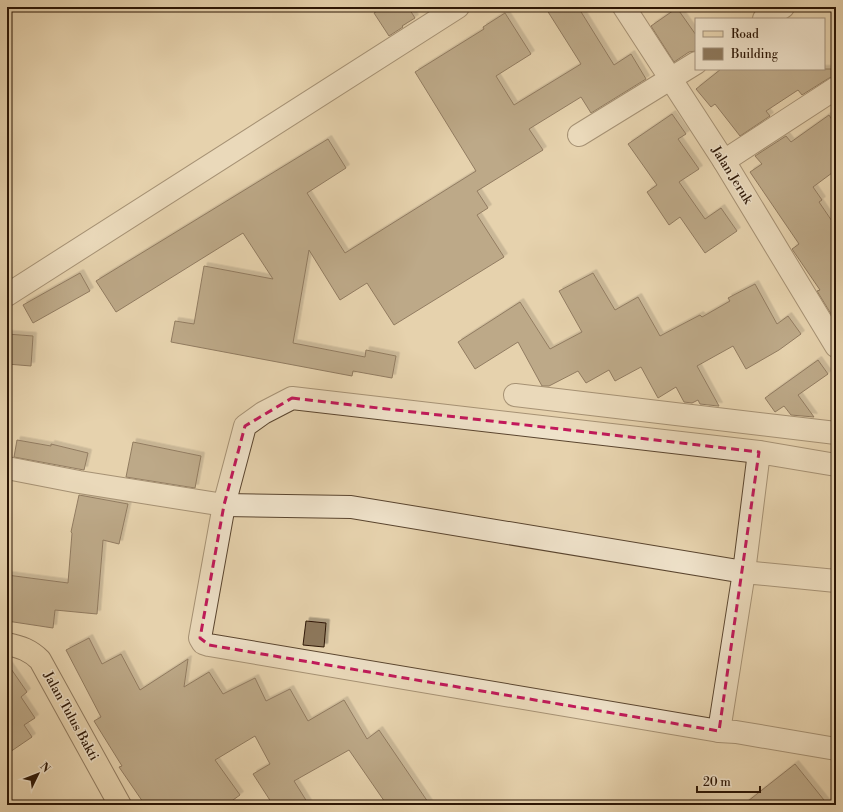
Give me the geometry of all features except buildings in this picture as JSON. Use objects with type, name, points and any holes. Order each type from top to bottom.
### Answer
[{"type":"main road","name":"Jalan Tulus Bakti","points":[[7,644],[24,648],[32,652],[40,660],[120,805]]},
{"type":"street","points":[[7,296],[458,7]]},
{"type":"street","name":"Jalan Jeruk","points":[[624,7],[724,161],[836,346]]},
{"type":"street","points":[[766,18],[783,7]]},
{"type":"street","points":[[579,135],[695,64]]},
{"type":"street","points":[[724,161],[836,88]]},
{"type":"street","points":[[515,395],[836,433]]},
{"type":"street","points":[[836,465],[759,452],[292,398],[263,413],[245,426],[224,505],[200,638],[203,643],[719,731],[736,732],[836,749]]},
{"type":"street","points":[[719,731],[744,572],[759,452]]},
{"type":"street","points":[[7,468],[79,482],[224,505],[351,507],[744,572],[836,581]]},
{"type":"highlighted area","points":[[292,398],[759,452],[719,731],[209,645],[200,638],[224,505],[245,426]]}]
